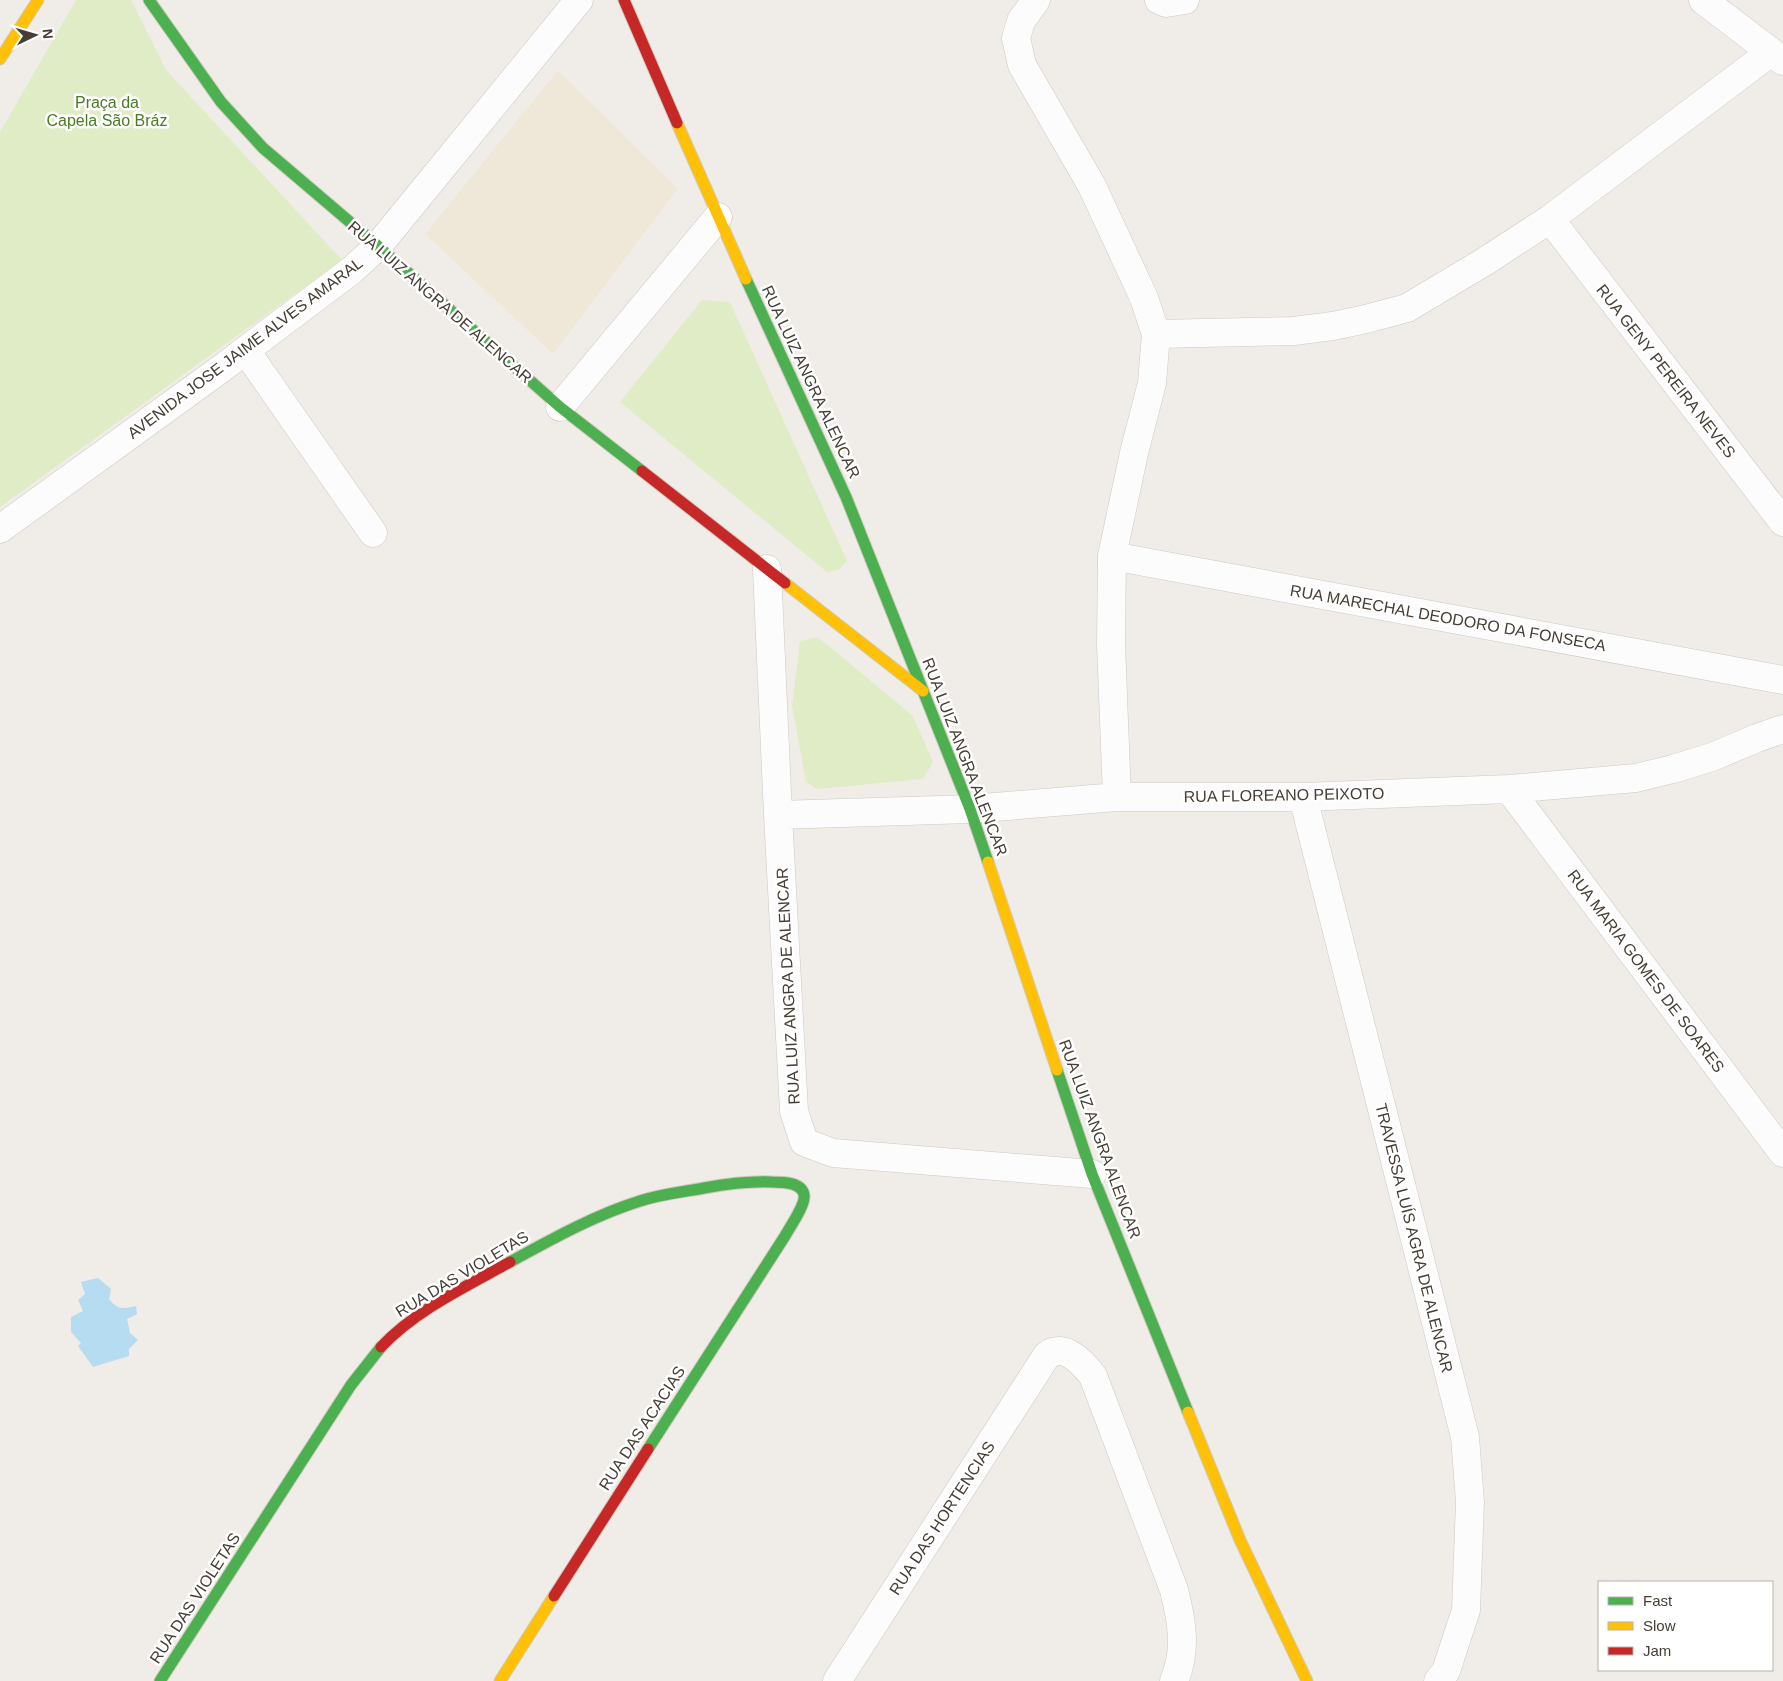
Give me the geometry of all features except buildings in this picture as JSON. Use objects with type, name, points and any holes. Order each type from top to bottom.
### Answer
[{"type":"main road","points":[[0,59],[38,0]]},
{"type":"main road","name":"RUA LUIZ ANGRA DE ALENCAR","points":[[148,0],[221,102],[263,148],[378,246],[560,407],[924,692]]},
{"type":"main road","name":"RUA LUIZ ANGRA ALENCAR","points":[[624,0],[718,217],[846,497],[970,809],[1092,1174],[1240,1540],[1307,1681]]},
{"type":"main road","name":"RUA DAS VIOLETAS","points":[[160,1681],[351,1384],[379,1348],[402,1327],[430,1308],[508,1262],[597,1217],[634,1202],[731,1183],[766,1181],[792,1183],[804,1190]]},
{"type":"main road","name":"RUA DAS ACACIAS","points":[[500,1681],[785,1236],[804,1201],[804,1190]]},
{"type":"street","name":"AVENIDA JOSE JAIME ALVES AMARAL","points":[[0,529],[246,351],[352,270],[378,246],[579,0]]},
{"type":"street","points":[[1036,0],[1021,22],[1016,38],[1022,65],[1092,186],[1144,298],[1156,334],[1152,383],[1134,453],[1112,556],[1111,644],[1117,797]]},
{"type":"street","points":[[1159,0],[1166,3],[1186,0]]},
{"type":"street","points":[[1156,334],[1294,331],[1366,319],[1407,308],[1484,262],[1550,219],[1777,56],[1702,0]]},
{"type":"street","points":[[560,407],[718,217]]},
{"type":"street","name":"RUA GENY PEREIRA NEVES","points":[[1550,219],[1783,522]]},
{"type":"street","points":[[246,351],[373,533]]},
{"type":"street","name":"RUA MARECHAL DEODORO DA FONSECA","points":[[1112,556],[1783,680]]},
{"type":"street","name":"RUA LUIZ ANGRA DE ALENCAR","points":[[767,569],[794,1111],[804,1142],[833,1153],[1092,1174]]},
{"type":"street","name":"RUA FLOREANO PEIXOTO","points":[[778,815],[970,809],[1117,797],[1303,796],[1509,789],[1636,778],[1712,757],[1783,729]]},
{"type":"street","name":"RUA MARIA GOMES DE SOARES","points":[[1509,789],[1783,1153]]},
{"type":"street","name":"TRAVESSA LUÍS AGRA DE ALENCAR","points":[[1303,796],[1465,1437],[1470,1502],[1466,1610],[1446,1671],[1438,1681]]},
{"type":"street","name":"RUA DAS HORTENCIAS","points":[[837,1681],[1053,1350],[1066,1352],[1083,1363],[1093,1376],[1174,1590],[1181,1616],[1183,1641],[1177,1670]]},
{"type":"shaded area","points":[[558,70],[678,189],[553,354],[425,234]]},
{"type":"green space","name":"Praça da Capela São Bráz","points":[[76,0],[131,0],[166,70],[342,260],[0,507],[0,132]]},
{"type":"green space","points":[[702,300],[730,302],[847,561],[838,570],[827,572],[620,402]]},
{"type":"green space","points":[[818,637],[913,716],[933,762],[923,779],[817,789],[806,782],[792,705],[800,641]]},
{"type":"water","points":[[98,1278],[111,1289],[109,1299],[115,1305],[124,1308],[136,1306],[137,1314],[127,1319],[130,1333],[138,1340],[129,1349],[129,1356],[93,1367],[78,1346],[81,1343],[71,1332],[71,1317],[83,1311],[78,1300],[85,1294],[81,1282]]},
{"type":"traffic: fast","points":[[149,0],[221,102],[263,148],[378,246],[560,407],[642,471]]},
{"type":"traffic: fast","points":[[746,279],[846,497],[970,809],[988,862]]},
{"type":"traffic: fast","points":[[1057,1070],[1092,1174],[1188,1412]]},
{"type":"traffic: fast","points":[[510,1262],[590,1220],[640,1201],[672,1193],[738,1183],[776,1182],[800,1187],[804,1199],[794,1221],[648,1449]]},
{"type":"traffic: fast","points":[[160,1681],[351,1385],[381,1347]]},
{"type":"traffic: slow","points":[[0,59],[38,0]]},
{"type":"traffic: slow","points":[[677,123],[746,279]]},
{"type":"traffic: slow","points":[[785,583],[923,691]]},
{"type":"traffic: slow","points":[[988,862],[1057,1070]]},
{"type":"traffic: slow","points":[[1188,1412],[1240,1540],[1307,1681]]},
{"type":"traffic: slow","points":[[500,1681],[554,1596]]},
{"type":"traffic: jam","points":[[624,0],[677,123]]},
{"type":"traffic: jam","points":[[642,471],[785,583]]},
{"type":"traffic: jam","points":[[381,1347],[425,1310],[510,1262]]},
{"type":"traffic: jam","points":[[554,1596],[648,1449]]}]
